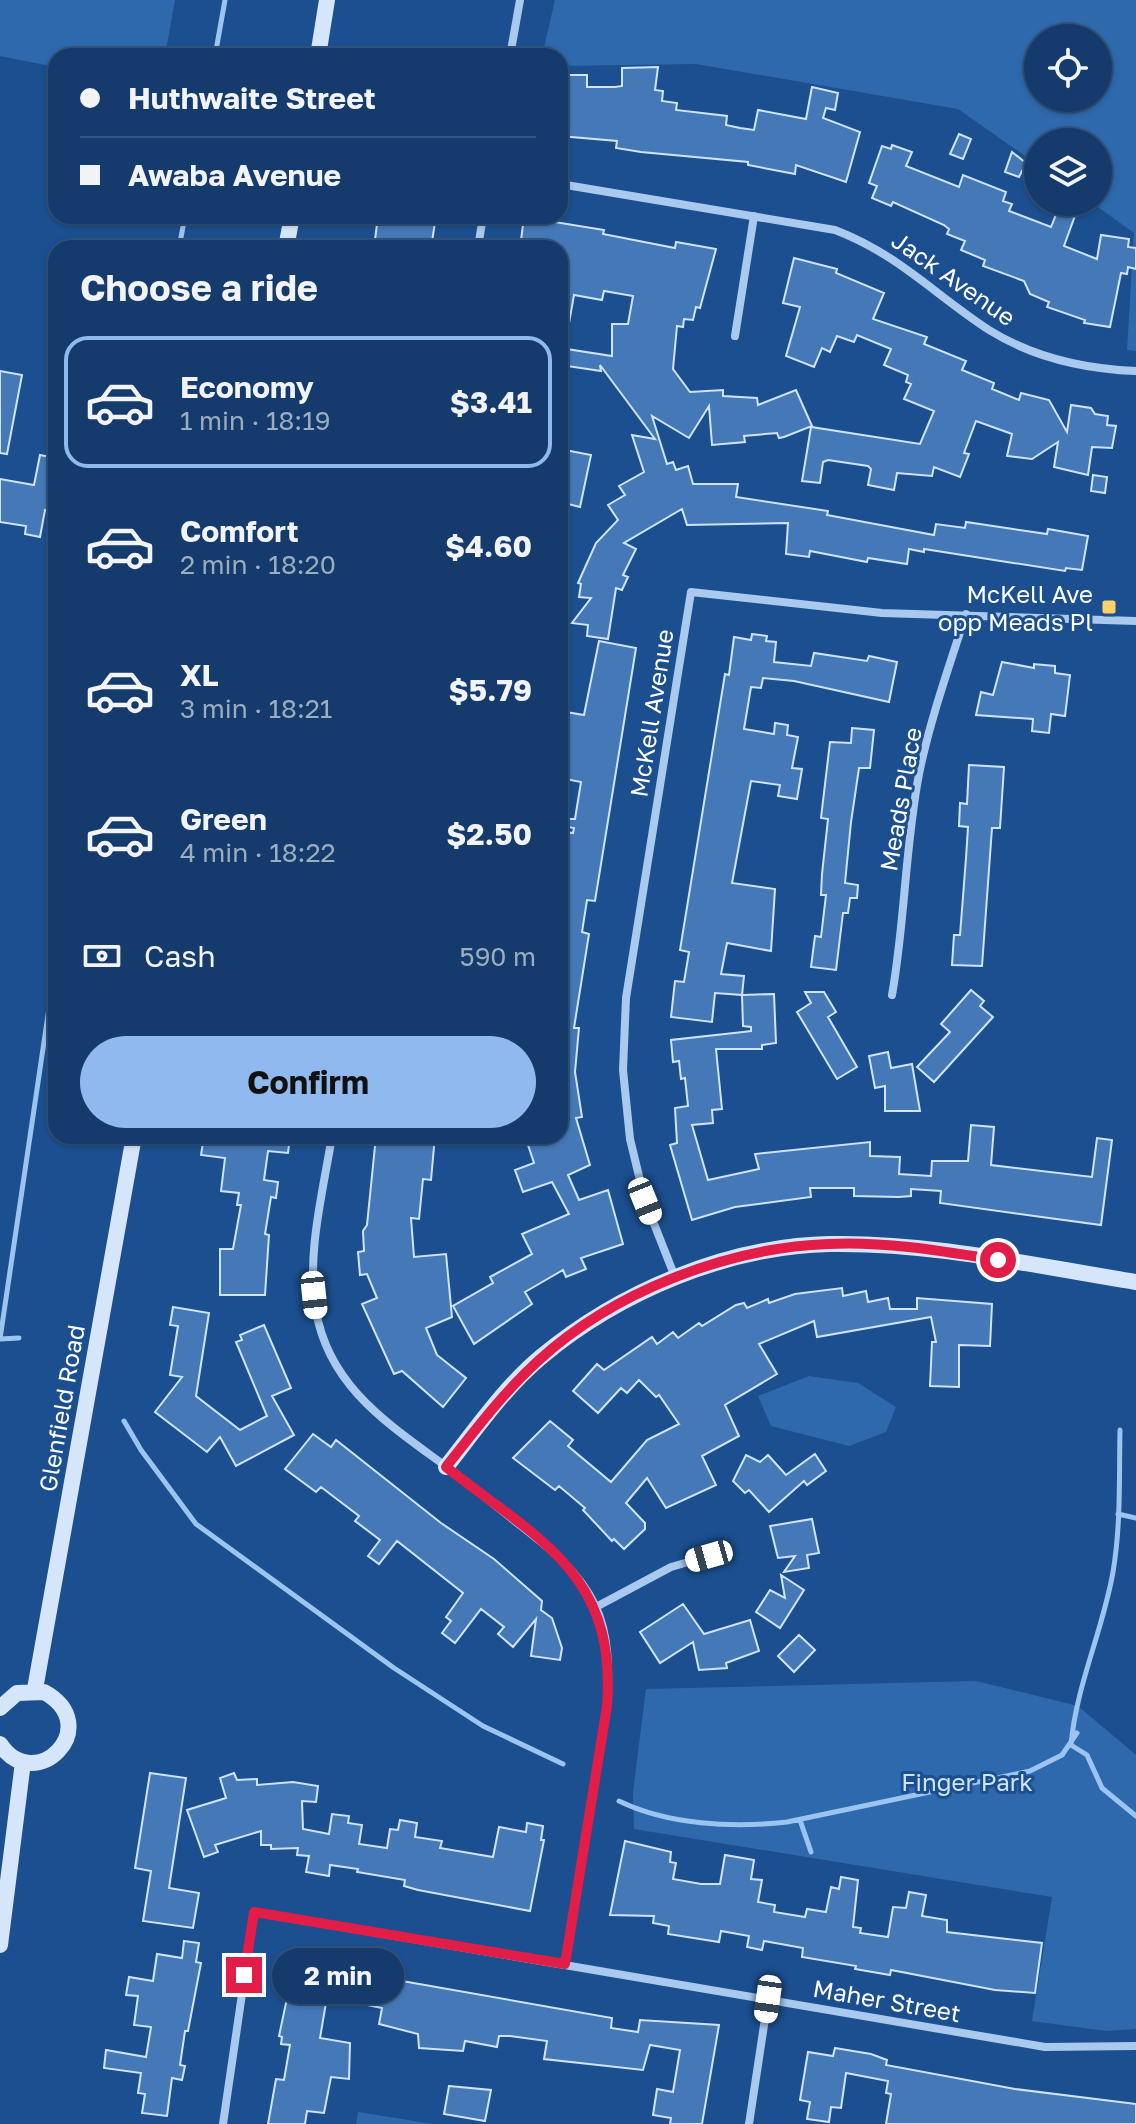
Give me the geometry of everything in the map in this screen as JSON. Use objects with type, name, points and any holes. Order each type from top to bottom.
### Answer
[{"type":"main road","points":[[319,48],[327,0]]},
{"type":"main road","name":"Glenfield Road","points":[[35,1689],[133,1144]]},
{"type":"main road","points":[[446,1467],[504,1393],[540,1358],[592,1319],[675,1277],[760,1252],[827,1244],[897,1246],[1136,1282]]},
{"type":"main road","points":[[0,1708],[17,1693],[35,1689],[55,1698],[63,1707],[69,1731],[58,1753],[36,1763],[13,1758],[0,1744]]},
{"type":"main road","points":[[0,1945],[23,1762]]},
{"type":"street","points":[[511,48],[520,0]]},
{"type":"street","name":"Jack Avenue","points":[[568,185],[835,230],[870,244],[909,268],[988,329],[1023,348],[1067,363],[1136,371]]},
{"type":"street","points":[[735,336],[754,216]]},
{"type":"street","name":"McKell Avenue","points":[[675,1277],[645,1201],[630,1139],[623,1070],[626,998],[691,592],[882,613],[1136,621]]},
{"type":"street","name":"Meads Place","points":[[892,995],[903,934],[908,852],[920,774],[966,614]]},
{"type":"street","points":[[331,1144],[312,1277],[316,1312],[328,1352],[349,1388],[378,1417],[546,1545],[583,1584],[596,1607],[610,1670],[607,1706],[565,1964]]},
{"type":"street","points":[[596,1607],[671,1567],[709,1556]]},
{"type":"street","name":"Maher Street","points":[[223,2124],[254,1912],[1045,2047],[1136,2046]]},
{"type":"street","points":[[749,2124],[768,1999]]},
{"type":"green space","points":[[0,0],[175,0],[166,48],[48,48],[48,65],[0,56]]},
{"type":"green space","points":[[555,0],[1136,0],[1136,351],[1127,350],[1134,233],[1110,216],[1112,128],[1024,128],[1024,155],[958,109],[696,64],[568,66],[568,48],[544,48]]},
{"type":"green space","points":[[809,1376],[858,1383],[896,1407],[886,1432],[849,1446],[771,1426],[758,1396]]},
{"type":"green space","name":"Finger Park","points":[[976,1681],[1078,1706],[1136,1755],[1136,2029],[1106,2031],[1032,2021],[1052,1897],[634,1829],[633,1792],[646,1689]]},
{"type":"green space","points":[[358,2112],[433,2124],[356,2124]]},
{"type":"building","points":[[658,67],[655,90],[663,91],[662,101],[677,103],[676,110],[727,116],[726,125],[754,130],[758,110],[806,119],[812,87],[838,93],[835,110],[826,108],[823,118],[860,132],[846,182],[796,165],[795,174],[748,165],[748,162],[641,152],[616,148],[617,141],[568,137],[568,75],[587,75],[587,87],[615,87],[622,86],[622,68]]},
{"type":"building","points":[[959,134],[971,139],[963,159],[950,154]]},
{"type":"building","points":[[892,145],[912,152],[906,166],[959,187],[963,175],[1006,192],[1003,201],[1012,204],[1009,211],[1051,227],[1055,216],[1075,216],[1064,246],[1097,259],[1101,235],[1129,239],[1128,247],[1136,248],[1136,269],[1128,267],[1127,274],[1121,273],[1110,327],[1084,323],[1085,320],[1047,307],[1049,302],[1030,294],[1024,281],[983,266],[985,260],[961,250],[965,241],[947,234],[949,229],[944,225],[893,202],[891,206],[872,198],[877,186],[869,183],[882,146],[891,149]]},
{"type":"building","points":[[1012,152],[1024,161],[1019,177],[1005,172]]},
{"type":"building","points":[[377,224],[435,224],[432,240],[375,240]]},
{"type":"building","points":[[523,224],[567,224],[675,248],[676,242],[716,249],[700,308],[696,307],[693,320],[684,319],[683,327],[677,326],[673,369],[690,392],[723,390],[723,396],[757,398],[758,405],[796,390],[812,426],[779,438],[777,433],[744,436],[745,442],[712,445],[709,406],[689,438],[652,416],[667,464],[673,462],[676,470],[688,466],[693,484],[738,484],[736,497],[828,511],[827,515],[934,535],[936,524],[965,528],[966,522],[1047,534],[1048,529],[1088,536],[1082,570],[1066,568],[1065,571],[924,549],[924,552],[909,549],[907,564],[868,558],[867,562],[810,551],[809,557],[786,554],[788,523],[687,525],[682,509],[624,543],[636,549],[623,575],[628,577],[622,590],[616,588],[608,639],[587,636],[588,625],[572,623],[591,598],[579,597],[581,584],[578,583],[596,543],[618,520],[608,505],[625,495],[619,486],[644,472],[632,435],[655,439],[600,365],[601,371],[568,366],[568,349],[612,356],[612,324],[628,324],[633,296],[604,291],[602,300],[574,295],[568,329],[568,240],[521,240]]},
{"type":"building","points":[[794,258],[837,269],[836,273],[884,293],[873,319],[927,337],[924,344],[966,361],[962,370],[994,383],[992,389],[1019,400],[1021,393],[1049,400],[1067,432],[1071,405],[1091,408],[1095,414],[1108,416],[1107,425],[1116,426],[1112,448],[1092,447],[1088,475],[1054,467],[1058,442],[1032,459],[1007,456],[1012,434],[976,421],[964,453],[969,454],[960,477],[934,467],[932,476],[897,473],[894,490],[868,485],[871,469],[868,466],[828,460],[823,462],[820,483],[802,481],[811,427],[920,444],[934,411],[904,399],[911,384],[906,382],[908,375],[884,365],[891,349],[857,335],[854,342],[837,336],[830,352],[822,348],[814,367],[786,356],[800,307],[783,303]]},
{"type":"building","points":[[0,371],[22,375],[7,454],[0,453]]},
{"type":"building","points":[[568,451],[591,455],[580,507],[568,504]]},
{"type":"building","points":[[40,455],[48,456],[48,511],[45,510],[40,537],[25,534],[26,526],[0,522],[0,479],[34,485]]},
{"type":"building","points":[[1093,475],[1107,477],[1105,493],[1091,491]]},
{"type":"building","points":[[752,634],[767,636],[766,641],[776,642],[774,662],[811,666],[814,653],[867,661],[869,656],[897,662],[889,702],[794,681],[763,678],[761,688],[751,687],[744,729],[774,734],[775,723],[788,725],[787,735],[798,737],[792,768],[802,769],[797,799],[778,796],[780,785],[751,781],[732,883],[775,889],[771,951],[727,943],[721,974],[744,976],[742,995],[715,993],[712,1022],[671,1017],[675,981],[684,982],[689,952],[680,950],[725,674],[729,675],[734,637],[751,640]]},
{"type":"building","points":[[599,641],[636,648],[595,901],[587,900],[582,932],[589,934],[574,1028],[579,1028],[575,1072],[582,1117],[576,1118],[590,1165],[568,1175],[579,1200],[608,1190],[623,1244],[581,1258],[586,1269],[566,1277],[563,1270],[525,1292],[532,1304],[474,1344],[453,1306],[493,1283],[490,1277],[532,1254],[522,1234],[569,1214],[552,1182],[523,1192],[515,1170],[534,1163],[528,1145],[568,1144],[568,832],[573,833],[574,828],[568,827],[568,819],[575,819],[581,782],[568,780],[568,712],[584,715]]},
{"type":"building","points":[[1002,662],[1034,668],[1034,664],[1055,666],[1055,673],[1070,675],[1065,716],[1051,714],[1049,733],[1032,731],[1033,719],[976,715],[981,692],[993,695]]},
{"type":"building","points":[[852,728],[874,730],[870,768],[859,768],[851,822],[845,883],[858,885],[857,898],[850,898],[848,913],[843,913],[836,970],[811,967],[815,936],[821,937],[826,895],[821,895],[828,819],[821,818],[830,742],[851,743]]},
{"type":"building","points":[[969,765],[1004,767],[1000,828],[992,828],[982,966],[952,965],[954,935],[960,935],[968,827],[959,826],[960,803],[967,804]]},
{"type":"building","points":[[971,990],[984,1001],[980,1006],[993,1017],[934,1082],[917,1067],[950,1032],[941,1024]]},
{"type":"building","points":[[805,992],[824,992],[836,1012],[828,1017],[857,1067],[837,1079],[797,1012],[811,1003]]},
{"type":"building","points":[[774,994],[776,1043],[762,1045],[762,1049],[716,1049],[722,1109],[712,1110],[713,1123],[692,1125],[708,1180],[759,1169],[755,1154],[870,1142],[870,1156],[900,1157],[899,1174],[931,1176],[932,1161],[968,1161],[971,1125],[994,1127],[991,1165],[1092,1177],[1097,1138],[1112,1140],[1101,1225],[940,1203],[941,1191],[911,1189],[911,1196],[854,1196],[854,1188],[810,1188],[811,1197],[735,1207],[692,1220],[670,1145],[677,1143],[675,1108],[688,1106],[685,1078],[681,1079],[679,1061],[673,1062],[671,1040],[751,1031],[751,1027],[743,1026],[742,995]]},
{"type":"building","points":[[888,1052],[891,1068],[912,1064],[920,1111],[885,1111],[885,1086],[875,1088],[869,1056]]},
{"type":"building","points":[[203,1144],[289,1144],[288,1153],[268,1151],[264,1180],[278,1182],[276,1198],[271,1197],[265,1234],[269,1235],[265,1295],[220,1295],[220,1249],[233,1249],[241,1205],[237,1205],[239,1193],[221,1191],[225,1158],[201,1155]]},
{"type":"building","points":[[375,1144],[434,1144],[431,1180],[423,1179],[419,1219],[411,1218],[414,1257],[446,1254],[452,1317],[426,1328],[437,1355],[466,1378],[443,1407],[402,1371],[394,1374],[362,1304],[377,1298],[367,1274],[360,1275],[358,1252],[364,1251],[363,1231],[367,1225]]},
{"type":"building","points":[[842,1288],[843,1296],[866,1291],[868,1302],[888,1298],[890,1309],[917,1309],[917,1298],[992,1304],[990,1346],[959,1345],[959,1387],[930,1386],[932,1342],[936,1342],[931,1317],[817,1337],[814,1321],[759,1344],[777,1374],[725,1405],[739,1436],[702,1456],[716,1485],[666,1508],[647,1478],[626,1503],[645,1523],[645,1529],[624,1549],[614,1539],[612,1541],[583,1510],[585,1508],[559,1486],[555,1490],[513,1458],[550,1421],[573,1440],[568,1446],[611,1482],[647,1440],[679,1424],[659,1395],[656,1397],[639,1380],[627,1393],[621,1388],[598,1413],[573,1391],[597,1364],[604,1370],[652,1337],[657,1344],[673,1332],[678,1338],[699,1323],[702,1326],[736,1305],[744,1303],[747,1308],[768,1299],[769,1303],[795,1294]]},
{"type":"building","points":[[173,1307],[209,1313],[196,1396],[240,1430],[267,1416],[236,1342],[242,1340],[240,1335],[264,1325],[291,1388],[272,1396],[294,1435],[236,1466],[220,1437],[207,1452],[155,1412],[182,1377],[170,1375],[178,1326],[170,1325]]},
{"type":"building","points":[[313,1434],[331,1447],[336,1440],[441,1523],[494,1559],[542,1601],[541,1610],[552,1618],[562,1648],[560,1660],[531,1656],[536,1619],[513,1647],[498,1634],[504,1627],[481,1609],[455,1643],[442,1633],[451,1621],[446,1617],[463,1593],[397,1541],[379,1564],[368,1556],[380,1540],[355,1521],[359,1516],[321,1487],[316,1492],[285,1469]]},
{"type":"building","points":[[815,1454],[826,1471],[807,1485],[804,1481],[769,1512],[749,1490],[745,1493],[733,1481],[746,1455],[760,1462],[768,1455],[786,1475]]},
{"type":"building","points":[[812,1519],[819,1553],[807,1555],[809,1568],[784,1572],[795,1556],[778,1558],[770,1526]]},
{"type":"building","points":[[781,1575],[804,1590],[780,1628],[756,1612],[770,1590],[785,1598]]},
{"type":"building","points":[[683,1604],[704,1634],[750,1620],[759,1651],[726,1663],[727,1668],[699,1670],[693,1642],[660,1663],[640,1632]]},
{"type":"building","points":[[799,1635],[815,1650],[794,1672],[778,1656]]},
{"type":"building","points":[[150,1773],[186,1778],[169,1888],[199,1893],[193,1928],[143,1921],[151,1871],[135,1868]]},
{"type":"building","points":[[234,1773],[237,1780],[257,1779],[257,1785],[293,1782],[318,1786],[316,1802],[302,1801],[303,1829],[329,1834],[332,1814],[349,1816],[348,1823],[362,1825],[359,1844],[387,1848],[390,1829],[398,1830],[400,1820],[417,1823],[415,1837],[442,1841],[440,1848],[493,1857],[499,1827],[526,1832],[527,1823],[543,1826],[541,1840],[544,1840],[530,1911],[418,1890],[404,1886],[405,1880],[357,1872],[358,1869],[330,1865],[329,1876],[306,1872],[309,1856],[297,1855],[298,1848],[271,1849],[271,1845],[261,1845],[261,1831],[215,1845],[218,1852],[204,1857],[187,1810],[226,1798],[220,1778]]},
{"type":"building","points":[[625,1841],[671,1852],[670,1862],[676,1863],[673,1879],[701,1884],[720,1884],[725,1855],[754,1860],[751,1879],[762,1880],[758,1902],[775,1905],[774,1912],[805,1917],[807,1909],[826,1912],[831,1887],[839,1889],[841,1877],[858,1880],[853,1927],[861,1928],[860,1933],[888,1937],[893,1907],[906,1908],[909,1892],[926,1895],[922,1916],[947,1920],[947,1932],[1042,1943],[1035,1993],[995,1990],[891,1970],[890,1975],[855,1969],[856,1966],[802,1957],[803,1948],[764,1941],[762,1950],[747,1947],[749,1936],[721,1931],[719,1942],[668,1934],[669,1926],[653,1923],[654,1916],[610,1915]]},
{"type":"building","points":[[184,1941],[199,1943],[196,1962],[201,1963],[188,2031],[185,2031],[180,2065],[185,2066],[182,2080],[172,2078],[167,2116],[142,2113],[145,2094],[138,2093],[141,2073],[104,2068],[106,2050],[146,2057],[151,2027],[134,2025],[138,1996],[126,1995],[129,1977],[153,1981],[157,1954],[182,1958]]},
{"type":"building","points":[[317,1966],[612,2018],[611,2028],[638,2032],[640,2020],[719,2025],[702,2124],[670,2124],[671,2118],[653,2115],[657,2089],[673,2092],[680,2050],[650,2045],[643,2070],[544,2059],[547,2041],[510,2036],[499,2036],[497,2047],[465,2041],[463,2051],[419,2048],[418,2034],[379,2024],[382,2008],[367,2005],[368,1998],[328,1991],[320,2038],[350,2043],[349,2079],[331,2077],[324,2113],[307,2111],[305,2124],[268,2124],[276,2079],[284,2080],[290,2045],[281,2044],[282,2037],[279,2036],[293,1970],[316,1973]]},
{"type":"building","points":[[835,2048],[871,2054],[887,2060],[886,2065],[1015,2089],[1136,2104],[1136,2124],[886,2124],[891,2094],[886,2093],[888,2081],[846,2073],[841,2108],[831,2107],[829,2122],[807,2119],[810,2102],[800,2100],[808,2052],[833,2056]]},
{"type":"building","points":[[449,2086],[491,2090],[485,2121],[444,2114]]},
{"type":"waterway","points":[[216,48],[225,0]]},
{"type":"waterway","points":[[180,240],[184,224]]},
{"type":"waterway","points":[[19,1338],[0,1339],[48,1015]]},
{"type":"waterway","points":[[124,1421],[141,1450],[196,1524],[394,1668],[483,1726],[563,1764]]},
{"type":"waterway","points":[[1120,1430],[1116,1554],[1103,1615],[1078,1701],[1071,1745],[1087,1755],[1102,1788],[1136,1816]]},
{"type":"waterway","points":[[1118,1514],[1136,1518]]},
{"type":"waterway","points":[[619,1801],[658,1815],[701,1823],[745,1825],[787,1822],[1030,1771],[1062,1755],[1077,1733]]},
{"type":"waterway","points":[[800,1820],[811,1852]]},
{"type":"place","name":"McKell Ave opp Meads Pl","points":[[1109,607]]},
{"type":"route","points":[[244,1975],[254,1912],[565,1964],[607,1706],[610,1670],[605,1637],[596,1607],[583,1584],[566,1565],[546,1545],[446,1467],[504,1393],[540,1358],[592,1319],[675,1277],[760,1252],[827,1244],[897,1246],[998,1260]]}]
